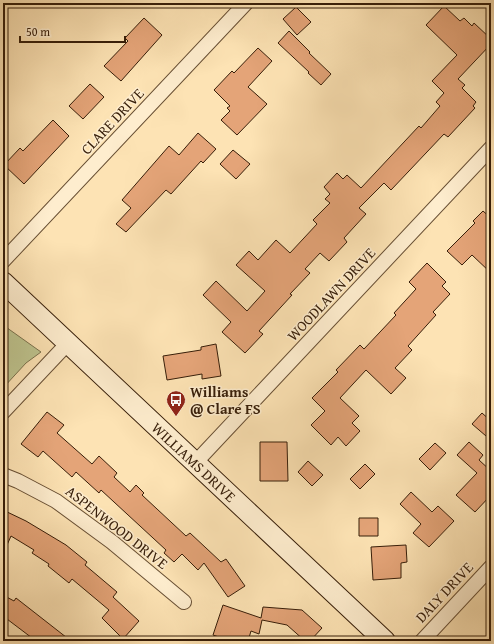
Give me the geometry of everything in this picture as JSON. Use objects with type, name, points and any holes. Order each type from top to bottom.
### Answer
[{"type":"street","name":"CLARE DRIVE","points":[[3,261],[246,3]]},
{"type":"street","name":"WOODLAWN DRIVE","points":[[195,463],[491,148]]},
{"type":"street","name":"WILLIAMS DRIVE","points":[[3,282],[385,641]]},
{"type":"street","points":[[3,412],[68,344]]},
{"type":"street","name":"ASPENWOOD DRIVE","points":[[3,475],[18,481],[56,501],[112,542],[184,602]]},
{"type":"street","name":"DALY DRIVE","points":[[422,641],[491,567]]},
{"type":"green space","points":[[3,325],[41,352],[26,363],[3,388]]},
{"type":"building","points":[[444,6],[460,21],[464,18],[472,26],[474,23],[491,39],[491,44],[458,79],[465,85],[462,88],[476,102],[473,106],[475,108],[448,137],[444,134],[391,190],[384,183],[359,208],[366,214],[344,238],[347,242],[329,261],[320,253],[305,269],[310,273],[259,331],[263,334],[245,353],[222,332],[231,322],[203,295],[216,281],[247,311],[265,291],[236,265],[249,251],[258,260],[276,240],[290,253],[317,224],[313,220],[330,203],[325,199],[330,194],[324,187],[337,173],[343,179],[347,175],[361,188],[419,126],[421,128],[440,106],[436,102],[444,93],[432,81],[457,55],[426,25]]},
{"type":"building","points":[[296,7],[311,22],[297,35],[283,19]]},
{"type":"building","points":[[144,18],[162,35],[121,81],[104,66],[128,41],[125,38]]},
{"type":"building","points":[[289,31],[331,74],[321,85],[278,43]]},
{"type":"building","points":[[258,48],[272,61],[248,87],[267,104],[237,135],[221,120],[230,111],[227,108],[230,106],[214,90],[232,71],[234,73]]},
{"type":"building","points":[[90,84],[104,97],[83,119],[69,106]]},
{"type":"building","points":[[53,120],[69,136],[24,184],[4,165],[20,148],[23,151]]},
{"type":"building","points":[[198,133],[216,149],[203,163],[201,161],[171,194],[166,190],[126,232],[116,224],[131,208],[122,200],[169,146],[179,155]]},
{"type":"building","points":[[233,150],[250,164],[236,179],[220,164]]},
{"type":"building","points":[[483,211],[491,218],[491,273],[472,255],[462,265],[447,251],[475,223],[473,221]]},
{"type":"building","points":[[427,263],[446,282],[442,286],[450,294],[433,312],[436,315],[408,346],[412,350],[395,368],[406,378],[391,394],[366,370],[340,398],[359,416],[352,423],[360,431],[346,446],[338,437],[331,445],[311,425],[325,411],[312,398],[338,372],[336,370],[360,345],[364,349],[396,315],[394,313],[416,289],[409,282]]},
{"type":"building","points":[[216,344],[221,376],[202,379],[202,374],[167,380],[163,356],[201,350],[201,347]]},
{"type":"building","points":[[47,412],[64,425],[57,433],[92,464],[99,456],[117,473],[114,477],[130,492],[136,485],[144,493],[142,495],[186,536],[190,533],[221,562],[226,559],[245,586],[228,597],[204,563],[198,570],[182,554],[174,562],[164,553],[166,550],[101,490],[99,493],[76,472],[72,477],[43,451],[38,457],[21,444]]},
{"type":"building","points":[[482,413],[491,421],[491,430],[486,436],[472,424]]},
{"type":"building","points":[[260,442],[287,442],[288,481],[260,481]]},
{"type":"building","points":[[469,442],[483,455],[479,460],[491,471],[491,495],[475,512],[456,495],[477,473],[457,455]]},
{"type":"building","points":[[435,443],[446,453],[430,470],[419,459]]},
{"type":"building","points":[[308,461],[323,475],[312,486],[298,472]]},
{"type":"building","points":[[365,464],[375,474],[360,489],[350,479]]},
{"type":"building","points":[[411,492],[432,512],[438,506],[454,521],[429,547],[413,533],[421,524],[400,504]]},
{"type":"building","points":[[3,510],[26,521],[66,545],[87,562],[85,565],[117,592],[113,597],[139,621],[123,639],[102,618],[109,610],[72,579],[69,583],[48,566],[49,564],[32,553],[34,550],[11,536],[3,554]]},
{"type":"building","points":[[359,518],[378,518],[378,536],[359,536]]},
{"type":"building","points":[[406,545],[407,562],[401,563],[401,578],[373,580],[371,547]]},
{"type":"building","points":[[3,595],[14,601],[16,598],[71,641],[36,641],[3,616]]},
{"type":"building","points":[[223,605],[261,618],[263,607],[302,610],[322,628],[310,641],[305,641],[287,625],[262,620],[259,634],[251,631],[248,641],[230,641],[213,635]]},
{"type":"place","name":"Williams @ Clare FS","points":[[176,417]]}]
